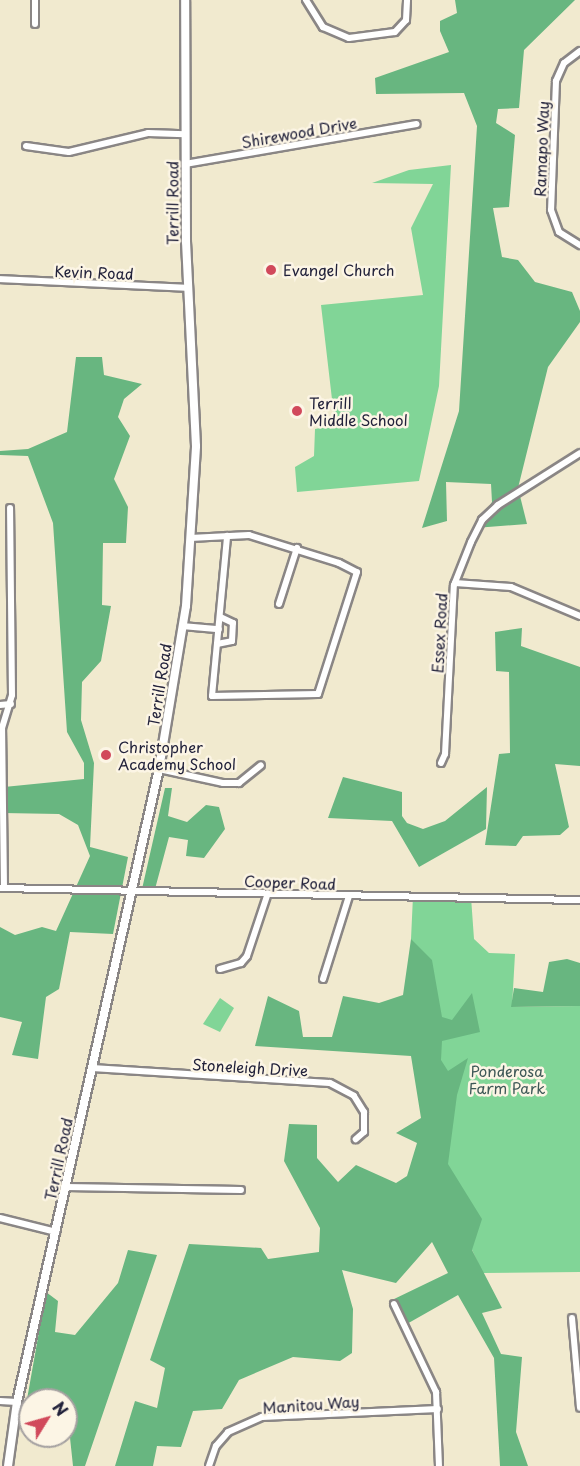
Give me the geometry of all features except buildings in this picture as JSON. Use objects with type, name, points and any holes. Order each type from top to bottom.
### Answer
[{"type":"street","points":[[35,0],[35,24]]},
{"type":"street","name":"Terrill Road","points":[[8,1466],[17,1402],[159,769],[182,626],[196,446],[188,288],[185,0]]},
{"type":"street","points":[[306,0],[323,27],[349,38],[395,32],[406,20],[407,0]]},
{"type":"street","name":"Ramapo Way","points":[[580,51],[564,63],[556,81],[551,206],[559,232],[580,244]]},
{"type":"street","name":"Shirewood Drive","points":[[185,164],[417,124]]},
{"type":"street","points":[[26,146],[69,152],[148,134],[185,134]]},
{"type":"street","name":"Kevin Road","points":[[0,279],[188,288]]},
{"type":"street","name":"Essex Road","points":[[441,763],[445,753],[455,583],[482,520],[498,505],[580,453]]},
{"type":"street","points":[[2,888],[2,728],[10,705],[10,508]]},
{"type":"street","points":[[190,538],[227,536],[249,535],[297,548],[357,572],[318,694],[212,696],[227,536]]},
{"type":"street","points":[[279,604],[297,548]]},
{"type":"street","points":[[455,583],[511,587],[580,616]]},
{"type":"street","points":[[217,644],[232,641],[233,623],[220,617]]},
{"type":"street","points":[[182,626],[219,629]]},
{"type":"street","points":[[0,705],[10,705]]},
{"type":"street","points":[[159,769],[224,783],[239,783],[261,765]]},
{"type":"street","name":"Cooper Road","points":[[2,888],[132,888],[349,896],[580,900]]},
{"type":"street","points":[[220,969],[241,963],[247,956],[268,893]]},
{"type":"street","points":[[323,979],[349,896]]},
{"type":"street","name":"Stoneleigh Drive","points":[[92,1068],[330,1083],[354,1096],[364,1112],[363,1132],[356,1139]]},
{"type":"street","points":[[66,1187],[242,1190]]},
{"type":"street","points":[[0,1218],[56,1232]]},
{"type":"street","points":[[394,1304],[432,1379],[438,1409],[439,1466]]},
{"type":"street","points":[[572,1318],[580,1408]]},
{"type":"street","points":[[0,1401],[17,1402]]},
{"type":"street","name":"Manitou Way","points":[[209,1466],[216,1446],[228,1432],[262,1417],[438,1409]]},
{"type":"green space","points":[[455,0],[575,0],[524,50],[519,108],[498,109],[496,123],[515,135],[509,207],[493,208],[502,257],[518,260],[535,282],[572,292],[580,311],[580,322],[548,367],[518,488],[527,524],[475,528],[492,502],[491,484],[446,482],[447,521],[422,528],[459,411],[477,126],[464,93],[376,94],[375,78],[449,52],[440,31],[440,21],[457,13]]},
{"type":"green space","points":[[451,165],[439,386],[419,481],[297,492],[295,467],[314,456],[315,429],[335,425],[321,305],[423,295],[411,228],[433,184],[372,183],[409,170]]},
{"type":"green space","points":[[76,357],[102,357],[104,375],[142,384],[124,399],[118,417],[130,436],[114,479],[128,507],[126,543],[103,543],[102,605],[111,606],[101,661],[82,682],[81,720],[94,763],[90,847],[128,857],[113,934],[70,932],[59,989],[46,997],[38,1059],[12,1055],[22,1022],[0,1017],[0,927],[15,935],[42,927],[56,931],[90,856],[78,825],[59,814],[3,813],[4,787],[84,779],[84,763],[67,732],[53,523],[28,456],[0,455],[0,451],[28,449],[67,432]]},
{"type":"green space","points":[[522,628],[521,646],[580,667],[580,766],[555,764],[569,827],[560,835],[523,836],[516,846],[485,845],[499,754],[510,753],[509,672],[496,671],[495,632]]},
{"type":"green space","points":[[343,777],[402,792],[402,816],[407,823],[423,829],[445,821],[487,787],[486,829],[419,867],[392,821],[328,818]]},
{"type":"green space","points":[[165,788],[172,788],[168,816],[187,822],[206,805],[219,807],[225,829],[204,858],[186,856],[188,840],[169,837],[155,889],[142,889]]},
{"type":"green space","name":"Ponderosa Farm Park","points":[[413,896],[471,897],[474,939],[489,953],[515,954],[512,1007],[580,1006],[580,1272],[483,1273],[437,1176],[411,939]]},
{"type":"green space","points":[[411,939],[432,960],[442,1017],[452,1020],[472,993],[480,1032],[442,1041],[441,1060],[448,1071],[468,1058],[457,1095],[448,1164],[482,1219],[472,1250],[502,1308],[482,1313],[501,1354],[522,1357],[516,1432],[528,1466],[500,1466],[494,1358],[458,1295],[405,1325],[392,1300],[448,1273],[432,1242],[396,1283],[342,1270],[353,1309],[352,1353],[340,1361],[293,1357],[239,1380],[222,1409],[193,1411],[181,1447],[157,1446],[153,1466],[115,1466],[135,1401],[157,1408],[165,1368],[150,1360],[189,1244],[261,1248],[268,1259],[319,1252],[320,1228],[284,1161],[289,1124],[317,1125],[317,1158],[338,1182],[356,1165],[396,1183],[407,1176],[417,1143],[396,1133],[421,1118],[411,1056],[255,1046],[268,996],[299,1011],[303,1037],[332,1037],[343,996],[379,1003],[403,995]]},
{"type":"green space","points":[[567,959],[580,963],[580,1006],[511,1007],[514,988],[543,992],[549,962]]},
{"type":"green space","points":[[220,998],[234,1008],[220,1032],[203,1024]]},
{"type":"green space","points":[[128,1250],[157,1255],[85,1466],[73,1466],[71,1448],[78,1448],[78,1388],[29,1388],[46,1292],[58,1301],[55,1332],[75,1335],[118,1283]]},
{"type":"place","name":"Evangel Church","points":[[271,270]]},
{"type":"place","name":"Terrill Middle School","points":[[297,411]]},
{"type":"place","name":"Christopher Academy School","points":[[106,755]]}]
